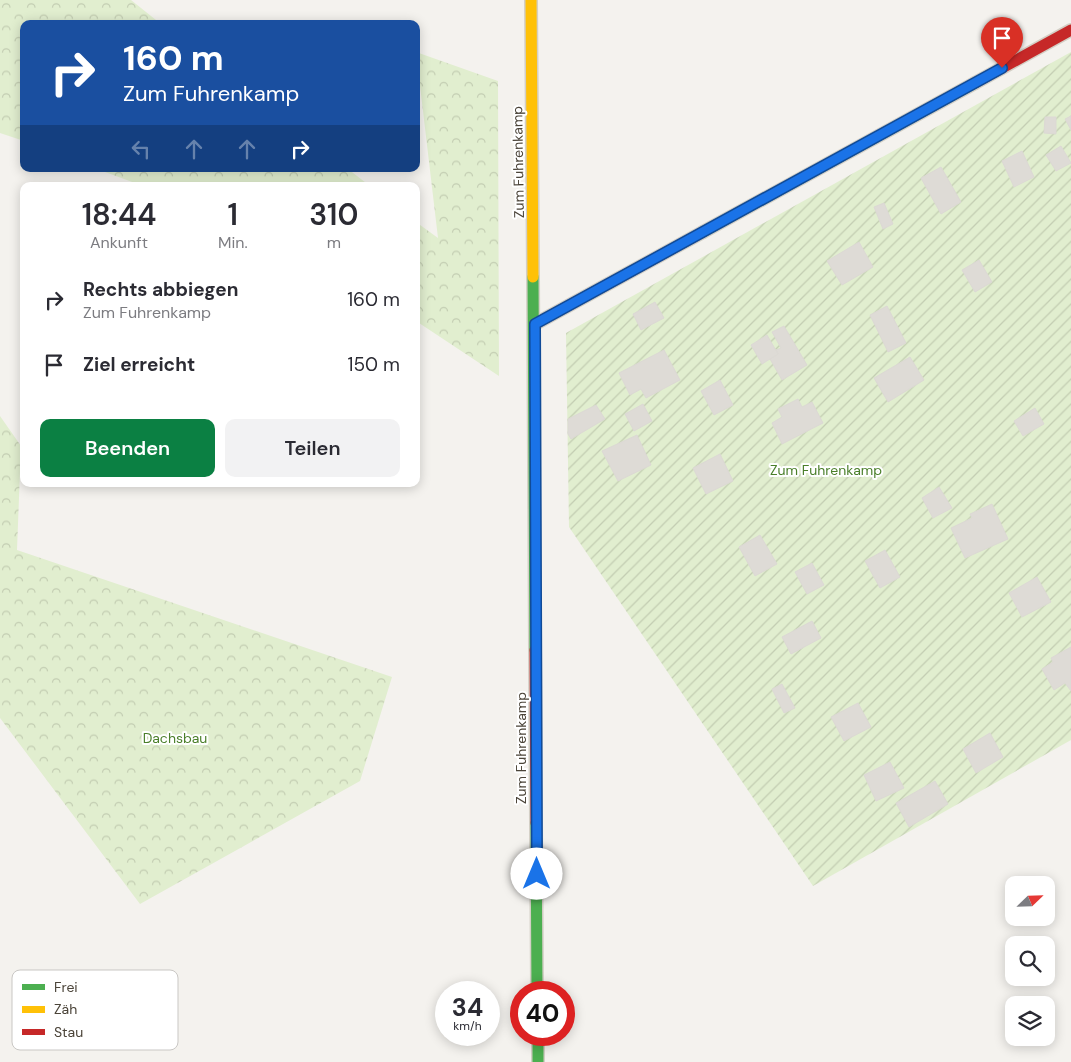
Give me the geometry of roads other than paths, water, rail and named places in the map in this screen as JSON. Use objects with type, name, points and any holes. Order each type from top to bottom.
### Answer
[{"type":"street","name":"Zum Fuhrenkamp","points":[[532,0],[537,981]]},
{"type":"street","points":[[535,324],[1071,30]]},
{"type":"street","points":[[538,1046],[538,1062]]},
{"type":"park label","name":"Dachsbau","points":[[175,738]]}]
